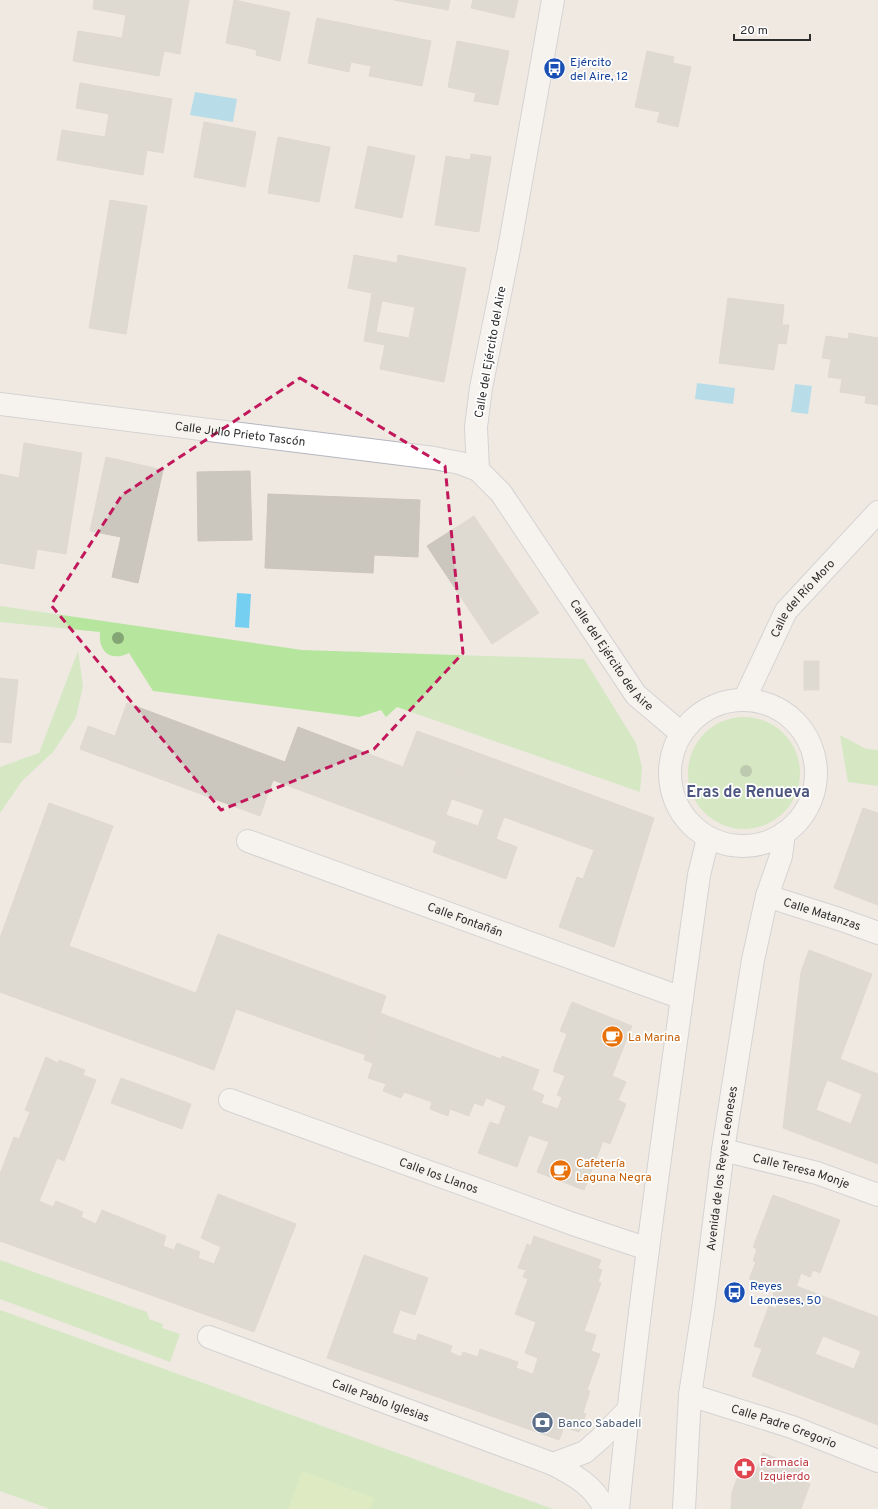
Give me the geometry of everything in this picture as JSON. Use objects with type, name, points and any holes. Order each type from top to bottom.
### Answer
[{"type":"street","name":"Calle del Ejército del Aire","points":[[553,0],[509,249],[481,388],[476,427],[478,470],[501,493],[636,695],[682,732]]},
{"type":"street","name":"Calle Julio Prieto Tascón","points":[[0,404],[434,458],[460,463],[478,470]]},
{"type":"street","name":"Calle del Río Moro","points":[[745,698],[786,611],[878,512]]},
{"type":"street","points":[[745,698],[774,704],[796,721],[810,744],[816,768],[816,795],[810,806],[794,826],[784,833],[763,843],[744,846],[726,844],[708,838],[688,824],[677,806],[669,785],[671,763],[675,747],[682,732],[703,712],[722,703],[745,698]]},
{"type":"street","name":"Avenida de los Reyes Leoneses","points":[[684,1509],[690,1395],[704,1303],[723,1150],[753,960],[767,896],[781,856],[784,833]]},
{"type":"street","points":[[618,1509],[628,1410],[648,1249],[699,875],[708,838]]},
{"type":"street","name":"Calle Fontañán","points":[[248,841],[682,998]]},
{"type":"street","name":"Calle Matanzas","points":[[767,896],[878,933]]},
{"type":"street","name":"Calle los Llanos","points":[[230,1100],[573,1224],[648,1249]]},
{"type":"street","name":"Calle Teresa Monje","points":[[723,1150],[817,1173],[878,1195]]},
{"type":"street","name":"Calle Pablo Iglesias","points":[[209,1337],[553,1464],[581,1479],[597,1495],[605,1509]]},
{"type":"street","name":"Calle Padre Gregorio","points":[[690,1395],[792,1427],[878,1461]]},
{"type":"street","points":[[553,1464],[585,1452],[628,1410]]},
{"type":"highlighted area","points":[[300,378],[445,466],[463,653],[374,749],[221,810],[51,605],[122,495]]},
{"type":"green space","points":[[0,606],[302,650],[584,659],[636,743],[642,767],[640,792],[397,707],[386,717],[381,710],[359,717],[153,691],[129,653],[123,656],[111,656],[104,650],[101,645],[100,632],[0,622]]},
{"type":"green space","points":[[78,651],[83,686],[76,717],[53,752],[22,781],[0,813],[0,767],[39,753]]},
{"type":"green space","points":[[744,717],[766,721],[784,733],[796,751],[800,773],[796,795],[784,813],[766,825],[744,829],[722,825],[704,813],[692,795],[688,773],[692,751],[704,733],[722,721]]},
{"type":"green space","points":[[840,735],[866,749],[878,750],[878,786],[848,782]]},
{"type":"green space","points":[[0,1260],[147,1312],[149,1319],[163,1324],[162,1328],[180,1334],[170,1362],[0,1299]]},
{"type":"green space","points":[[0,1310],[553,1509],[50,1509],[0,1491]]},
{"type":"green space","points":[[302,1471],[375,1498],[371,1509],[288,1509]]},
{"type":"water","points":[[195,92],[237,99],[233,122],[190,115]]},
{"type":"water","points":[[697,383],[735,388],[733,404],[695,399]]},
{"type":"water","points":[[795,384],[812,386],[808,414],[791,412]]},
{"type":"water","points":[[237,593],[251,594],[249,628],[235,627]]},
{"type":"building","points":[[94,0],[189,0],[180,54],[164,51],[159,76],[73,61],[78,31],[122,38],[126,15],[93,9]]},
{"type":"building","points":[[234,0],[290,12],[280,61],[256,55],[257,50],[226,43]]},
{"type":"building","points":[[394,0],[450,0],[448,10]]},
{"type":"building","points":[[473,0],[518,0],[514,18],[471,8]]},
{"type":"building","points":[[317,18],[431,41],[422,86],[369,76],[371,66],[351,62],[349,72],[308,63]]},
{"type":"building","points":[[457,41],[509,51],[498,105],[474,101],[476,93],[448,87]]},
{"type":"building","points":[[647,51],[674,57],[673,63],[691,67],[678,127],[657,122],[660,112],[635,107]]},
{"type":"building","points":[[80,83],[172,99],[163,153],[147,150],[143,175],[57,160],[62,130],[105,137],[109,114],[76,108]]},
{"type":"building","points":[[204,122],[256,132],[245,187],[194,177]]},
{"type":"building","points":[[278,137],[330,147],[319,202],[268,193]]},
{"type":"building","points":[[368,146],[415,156],[402,218],[355,208]]},
{"type":"building","points":[[471,154],[491,157],[479,232],[435,225],[446,156],[470,160]]},
{"type":"building","points":[[110,200],[147,206],[126,334],[89,328]]},
{"type":"building","points":[[354,255],[397,263],[398,255],[466,268],[444,382],[380,369],[385,345],[364,341],[372,293],[348,288]],"holes":[[[382,301],[415,307],[409,338],[376,332]]]},
{"type":"building","points":[[728,298],[784,305],[782,325],[789,325],[786,344],[778,343],[774,370],[719,363]]},
{"type":"building","points":[[849,333],[878,338],[878,405],[865,403],[866,396],[840,392],[842,379],[828,377],[831,359],[822,358],[826,336],[848,339]]},
{"type":"building","points":[[24,443],[82,453],[66,554],[37,549],[34,569],[0,563],[0,474],[19,478]]},
{"type":"building","points":[[106,457],[163,470],[138,583],[112,577],[121,537],[90,531]]},
{"type":"building","points":[[250,471],[252,540],[198,541],[197,472]]},
{"type":"building","points":[[268,494],[420,500],[418,557],[374,555],[373,573],[265,568]]},
{"type":"building","points":[[474,516],[539,613],[492,644],[427,546]]},
{"type":"building","points":[[804,661],[819,661],[819,690],[804,690]]},
{"type":"building","points":[[0,678],[18,680],[11,743],[0,742]]},
{"type":"building","points":[[127,703],[285,762],[298,727],[403,767],[417,731],[470,750],[436,841],[273,780],[260,816],[80,749],[88,726],[115,736]]},
{"type":"building","points":[[470,750],[654,818],[614,947],[559,927],[577,877],[583,879],[594,850],[504,817],[496,839],[517,847],[506,879],[433,852],[446,815],[478,826],[484,810],[452,799]]},
{"type":"building","points":[[49,803],[113,826],[69,946],[196,993],[218,934],[386,996],[366,1055],[236,1009],[214,1070],[0,992],[0,938]]},
{"type":"building","points":[[863,808],[878,813],[878,905],[834,888]]},
{"type":"building","points":[[809,950],[872,974],[840,1059],[878,1074],[878,1164],[783,1128],[801,972]],"holes":[[[827,1080],[862,1094],[851,1124],[816,1110]]]},
{"type":"building","points":[[572,1002],[632,1026],[612,1076],[626,1082],[618,1100],[626,1104],[610,1144],[603,1141],[584,1190],[537,1172],[549,1142],[529,1135],[517,1167],[478,1153],[490,1122],[499,1125],[506,1106],[486,1098],[483,1106],[474,1103],[469,1116],[450,1109],[448,1116],[430,1109],[432,1102],[404,1092],[401,1098],[383,1091],[386,1084],[368,1078],[373,1063],[364,1060],[380,1013],[501,1059],[502,1056],[539,1070],[532,1090],[544,1095],[541,1103],[558,1109],[562,1097],[557,1095],[565,1076],[553,1071],[567,1034],[560,1031]]},
{"type":"building","points":[[46,1057],[58,1063],[59,1060],[85,1070],[83,1075],[96,1080],[64,1161],[57,1158],[39,1201],[53,1207],[56,1201],[83,1212],[81,1217],[96,1224],[102,1210],[166,1236],[163,1246],[174,1250],[177,1243],[200,1252],[198,1258],[214,1264],[221,1247],[201,1238],[218,1194],[296,1224],[254,1332],[0,1241],[0,1174],[14,1137],[19,1139],[30,1112],[25,1110]]},
{"type":"building","points":[[121,1078],[191,1104],[182,1129],[111,1103]]},
{"type":"building","points":[[773,1195],[840,1220],[820,1273],[813,1270],[810,1277],[801,1273],[796,1287],[775,1278],[772,1287],[749,1279],[756,1262],[753,1261],[757,1249],[753,1247]]},
{"type":"building","points":[[534,1236],[601,1260],[598,1268],[602,1270],[598,1282],[601,1283],[584,1331],[596,1335],[591,1351],[600,1354],[587,1390],[590,1391],[583,1413],[586,1414],[579,1432],[564,1427],[559,1440],[327,1358],[364,1255],[428,1278],[415,1315],[400,1310],[392,1333],[416,1341],[418,1334],[452,1346],[450,1352],[461,1357],[463,1352],[478,1357],[480,1349],[518,1362],[516,1368],[533,1374],[538,1358],[525,1353],[536,1322],[515,1314],[528,1279],[523,1277],[526,1270],[518,1268],[527,1244],[531,1246]]},
{"type":"building","points":[[775,1278],[878,1317],[878,1425],[752,1376],[762,1349],[754,1346],[769,1306],[777,1309],[772,1287]],"holes":[[[823,1336],[861,1351],[854,1369],[815,1354]]]},
{"type":"building","points":[[763,1453],[802,1468],[797,1479],[810,1484],[801,1509],[731,1509],[732,1492],[743,1463],[757,1469]]},
{"type":"place","name":"Ejército del Aire, 12","points":[[554,69]]},
{"type":"place","name":"La Marina","points":[[612,1037]]},
{"type":"place","name":"Cafetería Laguna Negra","points":[[561,1170]]},
{"type":"place","name":"Reyes Leoneses, 50","points":[[734,1293]]},
{"type":"place","name":"Banco Sabadell","points":[[542,1423]]},
{"type":"place","name":"Farmacia Izquierdo","points":[[745,1469]]},
{"type":"district","name":"Eras de Renueva","points":[[748,791]]}]
